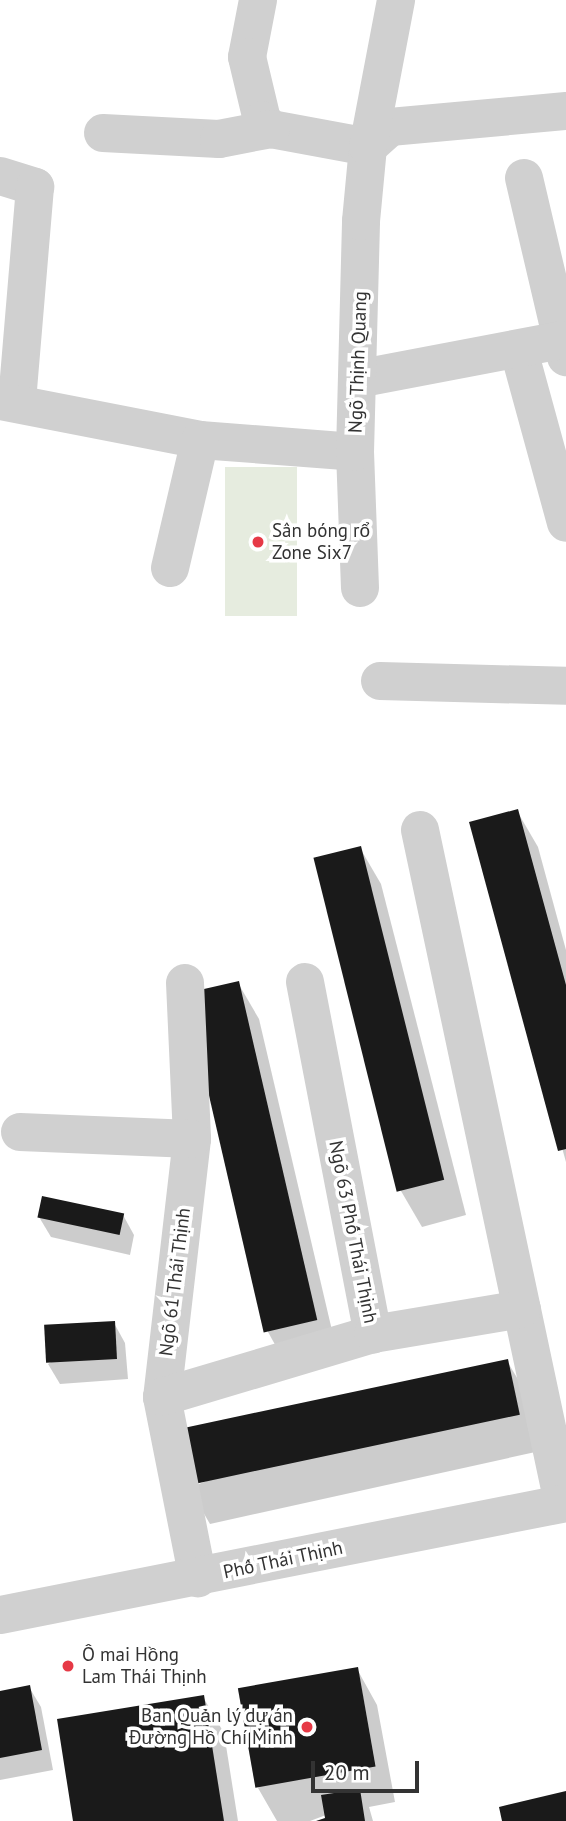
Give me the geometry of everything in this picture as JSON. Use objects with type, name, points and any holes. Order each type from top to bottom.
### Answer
[{"type":"street","points":[[258,0],[247,57],[262,120],[271,129]]},
{"type":"street","name":"Ngõ Thịnh Quang","points":[[9,402],[200,440],[355,452],[368,147],[396,0]]},
{"type":"street","points":[[103,133],[219,139],[271,129],[368,147],[390,127],[566,111]]},
{"type":"street","points":[[0,176],[35,187],[9,402]]},
{"type":"street","points":[[357,379],[519,351],[564,349],[552,237],[524,178]]},
{"type":"street","points":[[519,351],[566,523]]},
{"type":"street","points":[[170,568],[200,440]]},
{"type":"street","points":[[355,452],[360,589]]},
{"type":"street","points":[[380,681],[566,686]]},
{"type":"street","points":[[420,830],[564,1503]]},
{"type":"street","name":"Ngõ 63 Phố Thái Thịnh","points":[[305,982],[373,1334],[522,1309]]},
{"type":"street","name":"Ngõ 61 Thái Thịnh","points":[[185,983],[192,1139],[162,1397],[198,1578]]},
{"type":"street","points":[[20,1132],[192,1139]]},
{"type":"street","points":[[162,1397],[373,1334]]},
{"type":"street","name":"Phố Thái Thịnh","points":[[0,1615],[198,1578],[564,1503]]},
{"type":"shaded area","name":"Sân bóng rổ Zone Six7","points":[[225,467],[297,467],[297,616],[225,616]]},
{"type":"building","points":[[518,809],[566,985],[566,1149],[558,1151],[469,822]]},
{"type":"building","points":[[361,846],[444,1180],[397,1192],[313,858]]},
{"type":"building","points":[[239,981],[317,1320],[264,1332],[185,993]]},
{"type":"building","points":[[42,1196],[124,1213],[120,1235],[37,1218]]},
{"type":"building","points":[[115,1321],[117,1359],[46,1363],[44,1325]]},
{"type":"building","points":[[508,1359],[520,1415],[186,1486],[174,1430]]},
{"type":"building","name":"Ban Quản lý dự án Đường Hồ Chí Minh","points":[[358,1667],[376,1766],[255,1788],[238,1688]]},
{"type":"building","points":[[30,1685],[42,1750],[0,1758],[0,1691]]},
{"type":"building","points":[[204,1695],[224,1821],[73,1821],[57,1719]]},
{"type":"building","points":[[360,1789],[365,1821],[316,1821],[325,1818],[321,1795]]},
{"type":"building","points":[[566,1791],[566,1821],[502,1821],[499,1807]]},
{"type":"place","name":"Sân bóng rổ Zone Six7","points":[[258,542]]},
{"type":"place","name":"Ô mai Hồng Lam Thái Thịnh","points":[[68,1666]]},
{"type":"place","name":"Ban Quản lý dự án Đường Hồ Chí Minh","points":[[307,1727]]}]
